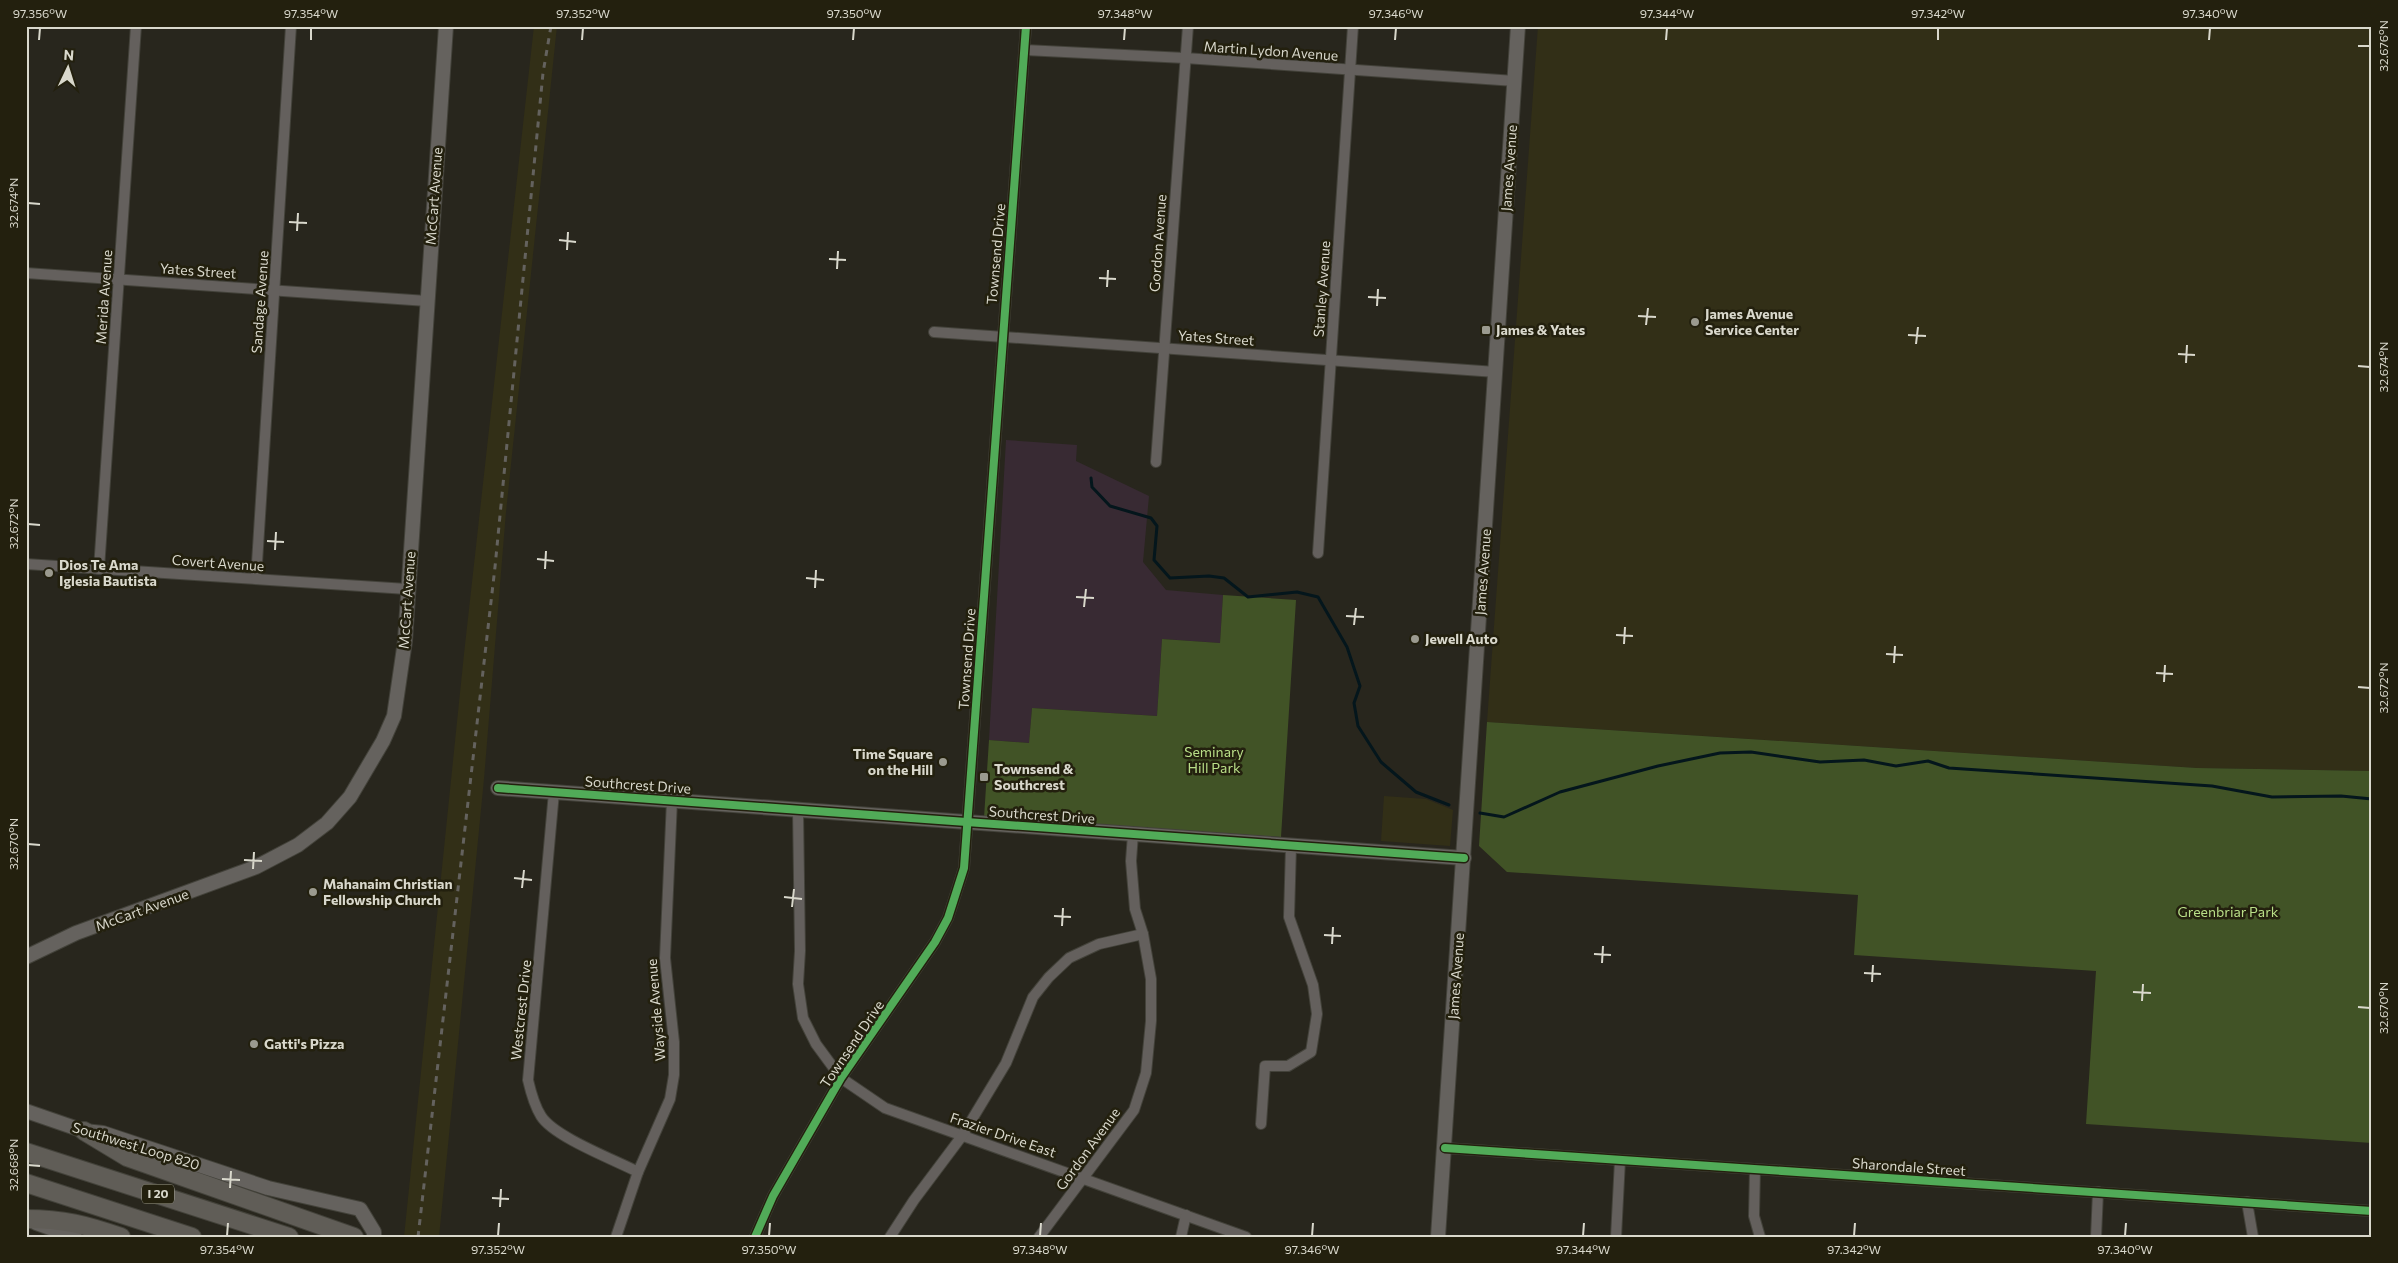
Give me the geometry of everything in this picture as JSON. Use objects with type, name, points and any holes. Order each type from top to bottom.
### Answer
[{"type":"highway","points":[[84,1131],[127,1158],[354,1237]]},
{"type":"highway","name":"I 20","points":[[26,1152],[289,1237]]},
{"type":"highway","name":"I 20","points":[[26,1184],[192,1237]]},
{"type":"highway","points":[[26,1219],[54,1219],[77,1222],[122,1237]]},
{"type":"main road","name":"McCart Avenue","points":[[26,957],[76,933],[256,868],[308,839],[349,798],[370,766],[394,716],[404,650],[446,26]]},
{"type":"main road","name":"James Avenue","points":[[1438,1237],[1518,26]]},
{"type":"main road","name":"Southcrest Drive","points":[[498,788],[1464,858]]},
{"type":"main road","name":"Southwest Loop 820","points":[[26,1111],[84,1131],[103,1133],[268,1188],[360,1209],[374,1232],[374,1237]]},
{"type":"main road","points":[[26,1219],[75,1237]]},
{"type":"street","name":"Merida Avenue","points":[[99,569],[136,26]]},
{"type":"street","name":"Sandage Avenue","points":[[256,579],[291,26]]},
{"type":"street","name":"Townsend Drive","points":[[756,1237],[773,1196],[842,1078],[935,942],[948,918],[964,868],[1026,26]]},
{"type":"street","name":"Gordon Avenue","points":[[1156,462],[1188,26]]},
{"type":"street","name":"Stanley Avenue","points":[[1318,553],[1353,26]]},
{"type":"street","name":"Martin Lydon Avenue","points":[[1025,50],[1185,58],[1514,81]]},
{"type":"street","name":"Yates Street","points":[[26,273],[427,301]]},
{"type":"street","name":"Yates Street","points":[[934,332],[1496,372]]},
{"type":"street","name":"Covert Avenue","points":[[26,564],[407,588]]},
{"type":"street","name":"Westcrest Drive","points":[[554,792],[528,1080],[534,1102],[542,1118],[556,1131],[638,1172]]},
{"type":"street","name":"Wayside Avenue","points":[[616,1237],[638,1172],[670,1099],[674,1076],[674,1042],[665,958],[672,800]]},
{"type":"street","name":"Frazier Drive East","points":[[798,810],[799,992],[803,1018],[816,1044],[842,1078],[886,1108],[1246,1237]]},
{"type":"street","name":"Gordon Avenue","points":[[1040,1237],[1134,1110],[1146,1072],[1151,1021],[1151,979],[1143,934],[1135,909],[1132,861],[1133,834]]},
{"type":"street","points":[[1261,1124],[1265,1066],[1288,1066],[1311,1052],[1317,1014],[1313,985],[1289,917],[1291,846]]},
{"type":"street","points":[[890,1237],[914,1200],[962,1136],[1006,1063],[1033,996],[1069,958],[1099,944],[1143,934]]},
{"type":"street","name":"Sharondale Street","points":[[1444,1148],[2372,1211]]},
{"type":"street","points":[[1616,1237],[1620,1160]]},
{"type":"street","points":[[1755,1170],[1754,1216],[1760,1237]]},
{"type":"street","points":[[2096,1237],[2098,1192]]},
{"type":"street","points":[[2247,1202],[2253,1237]]},
{"type":"street","points":[[1181,1237],[1186,1215]]},
{"type":"shaded area","points":[[534,26],[557,26],[506,512],[484,779],[439,1237],[404,1237],[464,654]]},
{"type":"shaded area","points":[[1538,26],[2372,26],[2372,771],[2197,768],[1487,722]]},
{"type":"shaded area","points":[[1006,440],[1077,445],[1076,461],[1149,496],[1143,562],[1166,590],[1223,595],[1220,643],[1162,639],[1157,716],[1032,708],[1029,743],[989,740]]},
{"type":"shaded area","points":[[1384,796],[1426,799],[1453,810],[1450,846],[1381,841]]},
{"type":"green space","name":"Seminary Hill Park","points":[[1223,595],[1296,600],[1281,837],[984,818],[989,740],[1029,743],[1032,708],[1157,716],[1162,639],[1220,643]]},
{"type":"green space","name":"Greenbriar Park","points":[[1487,722],[2197,768],[2372,771],[2372,1143],[2086,1124],[2096,971],[1854,955],[1858,895],[1507,872],[1479,846]]},
{"type":"waterway","points":[[1091,478],[1092,487],[1110,506],[1151,518],[1157,526],[1154,560],[1170,578],[1209,576],[1224,578],[1248,597],[1297,592],[1318,597],[1347,647],[1360,686],[1354,703],[1358,726],[1381,762],[1416,792],[1449,805]]},
{"type":"waterway","points":[[1480,813],[1504,817],[1560,792],[1658,766],[1720,753],[1751,752],[1820,762],[1864,760],[1896,766],[1928,761],[1949,768],[2212,786],[2272,797],[2341,796],[2372,799]]},
{"type":"railway","points":[[418,1237],[495,567],[543,73],[551,26]]},
{"type":"cycle path","points":[[755,1237],[773,1196],[841,1078],[935,942],[948,918],[964,868],[1026,26]]},
{"type":"cycle path","points":[[498,788],[1464,858]]},
{"type":"cycle path","points":[[1445,1148],[2372,1211]]},
{"type":"place","name":"James Avenue Service Center","points":[[1695,322]]},
{"type":"place","name":"James & Yates","points":[[1486,330]]},
{"type":"place","name":"Dios Te Ama Iglesia Bautista","points":[[49,573]]},
{"type":"place","name":"Jewell Auto","points":[[1415,639]]},
{"type":"place","name":"Time Square on the Hill","points":[[943,762]]},
{"type":"place","name":"Townsend & Southcrest","points":[[984,777]]},
{"type":"place","name":"Mahanaim Christian Fellowship Church","points":[[313,892]]},
{"type":"place","name":"Gatti's Pizza","points":[[254,1044]]}]
